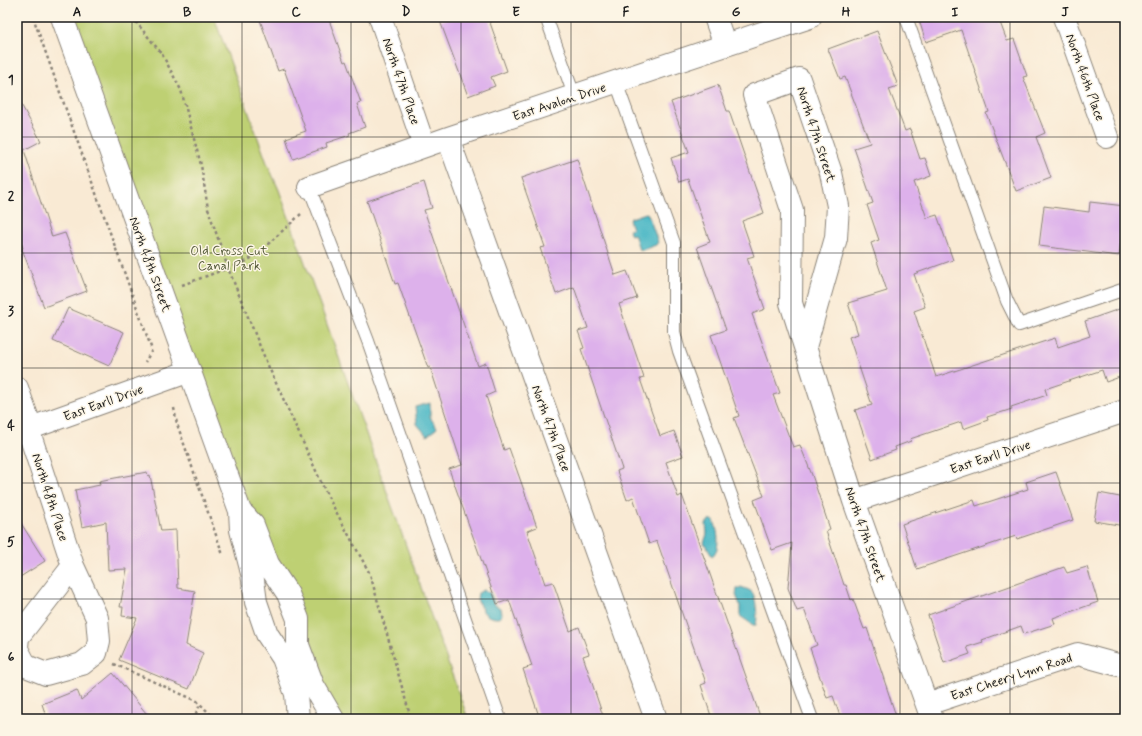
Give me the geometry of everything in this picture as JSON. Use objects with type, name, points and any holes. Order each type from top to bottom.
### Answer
[{"type":"street","name":"North 48th Street","points":[[62,17],[240,511],[241,530],[252,573],[256,602],[268,634],[285,665],[296,694],[298,719]]},
{"type":"street","name":"North 47th Place","points":[[380,17],[424,146]]},
{"type":"street","points":[[715,17],[725,45]]},
{"type":"street","name":"East Avalon Drive","points":[[312,194],[424,146],[810,17]]},
{"type":"street","name":"North 46th Place","points":[[1064,17],[1107,137]]},
{"type":"street","name":"North 47th Street","points":[[805,347],[836,238],[838,206],[831,173],[800,79],[754,95],[792,210],[791,303],[805,347],[854,501],[930,711]]},
{"type":"street","name":"North 47th Place","points":[[448,138],[656,719]]},
{"type":"street","name":"East Earll Drive","points":[[25,430],[190,371]]},
{"type":"street","name":"North 48th Place","points":[[17,388],[25,430],[73,566],[97,618],[100,641],[94,655]]},
{"type":"street","name":"East Earll Drive","points":[[854,501],[1125,411]]},
{"type":"street","name":"North 48th Street","points":[[240,511],[253,525],[268,564],[288,594],[298,619],[298,645],[313,685],[333,719]]},
{"type":"street","points":[[73,566],[18,637],[17,648],[26,666],[46,674],[82,664],[94,655]]},
{"type":"street","name":"East Cheery Lynn Road","points":[[930,711],[1078,654],[1118,665]]},
{"type":"lane","points":[[546,17],[574,95]]},
{"type":"lane","points":[[906,17],[1007,301],[1019,325],[1125,289]]},
{"type":"lane","points":[[616,82],[674,243],[674,332],[679,351],[812,719]]},
{"type":"lane","points":[[312,194],[370,348],[500,719]]},
{"type":"path","points":[[34,17],[152,350]]},
{"type":"path","points":[[132,17],[162,54],[181,90],[201,165],[208,209],[228,268],[266,361],[327,495],[370,574],[412,719]]},
{"type":"path","points":[[161,291],[245,262],[256,255],[312,194]]},
{"type":"path","points":[[94,655],[197,701],[210,714],[211,719]]},
{"type":"path","points":[[193,719],[200,704]]},
{"type":"green space","name":"Old Cross Cut Canal Park","points":[[67,17],[214,17],[267,163],[279,190],[468,719],[337,719],[194,370]]},
{"type":"water","points":[[646,213],[648,214],[658,242],[656,245],[642,250],[639,249],[634,234],[631,235],[629,230],[632,229],[629,220]]},
{"type":"water","points":[[430,403],[430,417],[437,428],[427,436],[417,424],[415,407]]},
{"type":"water","points":[[710,519],[714,521],[717,529],[718,540],[717,549],[712,556],[704,543],[707,534],[706,524]]},
{"type":"water","points":[[741,587],[752,592],[755,598],[757,617],[756,625],[753,625],[740,616],[740,605],[736,595],[737,589]]},
{"type":"water","points":[[484,590],[490,593],[495,605],[501,608],[502,614],[500,618],[487,616],[483,611],[477,599],[478,593]]},
{"type":"building","points":[[259,17],[328,17],[361,103],[357,104],[365,127],[349,133],[350,135],[326,143],[327,147],[293,159],[286,138],[306,131],[284,69],[278,71]]},
{"type":"building","points":[[452,17],[488,17],[507,71],[491,77],[495,86],[468,96],[440,21]]},
{"type":"building","points":[[918,17],[998,17],[1007,41],[1014,39],[1027,76],[1023,77],[1045,133],[1036,137],[1051,178],[1016,191],[986,113],[989,112],[961,30],[926,42]]},
{"type":"building","points":[[877,31],[898,86],[889,89],[905,131],[910,129],[920,159],[925,158],[931,176],[914,182],[927,218],[937,215],[953,260],[914,274],[925,307],[914,311],[936,377],[1055,338],[1058,347],[1090,336],[1085,321],[1125,307],[1125,375],[1106,382],[1102,370],[1045,389],[1047,395],[987,417],[988,420],[963,429],[961,422],[910,439],[911,441],[895,447],[896,450],[872,459],[855,410],[872,405],[849,337],[858,334],[848,303],[887,291],[871,243],[879,240],[867,205],[873,203],[854,148],[870,143],[845,77],[840,79],[828,49]]},
{"type":"building","points":[[718,85],[727,111],[729,111],[764,213],[742,221],[754,256],[747,258],[765,309],[752,314],[780,393],[773,395],[793,447],[800,445],[812,475],[830,529],[826,531],[844,585],[846,585],[851,600],[853,599],[864,629],[867,628],[897,719],[841,719],[833,696],[827,698],[810,648],[817,645],[804,609],[797,611],[788,588],[792,543],[772,550],[754,500],[764,496],[734,418],[739,416],[711,335],[726,330],[697,247],[710,242],[688,179],[679,182],[671,158],[689,152],[671,102]]},
{"type":"building","points":[[17,97],[41,141],[24,150],[52,237],[65,233],[87,291],[44,307],[22,249],[23,248],[17,230]]},
{"type":"building","points":[[577,159],[615,275],[627,271],[637,298],[619,304],[644,378],[640,379],[660,436],[674,431],[683,456],[666,462],[678,497],[682,495],[761,719],[712,719],[701,685],[706,683],[657,541],[649,544],[633,497],[627,500],[617,471],[622,469],[581,349],[584,348],[578,331],[588,328],[574,287],[556,294],[540,248],[545,247],[521,178]]},
{"type":"building","points":[[424,182],[432,208],[424,210],[478,366],[486,363],[495,392],[486,396],[504,450],[509,448],[537,527],[527,531],[545,584],[553,582],[570,631],[579,627],[589,654],[583,656],[604,719],[540,719],[523,669],[532,666],[509,600],[497,604],[449,469],[462,465],[430,367],[428,368],[398,283],[395,284],[367,201]]},
{"type":"building","points":[[1090,202],[1125,206],[1119,256],[1039,246],[1044,206],[1089,212]]},
{"type":"building","points":[[68,308],[124,332],[109,366],[53,341]]},
{"type":"building","points":[[147,472],[148,476],[150,475],[161,531],[176,530],[178,588],[195,591],[186,645],[203,653],[189,689],[119,660],[137,618],[122,616],[123,607],[120,607],[127,569],[108,570],[106,522],[82,527],[75,490],[100,485],[99,481]]},
{"type":"building","points":[[1056,472],[1073,520],[1017,539],[1016,536],[917,569],[902,524],[974,500],[976,506],[1028,489],[1026,482]]},
{"type":"building","points":[[1099,493],[1125,498],[1125,526],[1094,521]]},
{"type":"building","points":[[17,517],[45,561],[17,579]]},
{"type":"building","points":[[1064,567],[1067,573],[1087,567],[1098,602],[1053,618],[1055,624],[1024,634],[1021,626],[982,640],[983,642],[967,647],[970,654],[944,663],[928,615]]},
{"type":"building","points":[[113,673],[151,719],[47,719],[42,704],[77,690],[81,700]]}]
